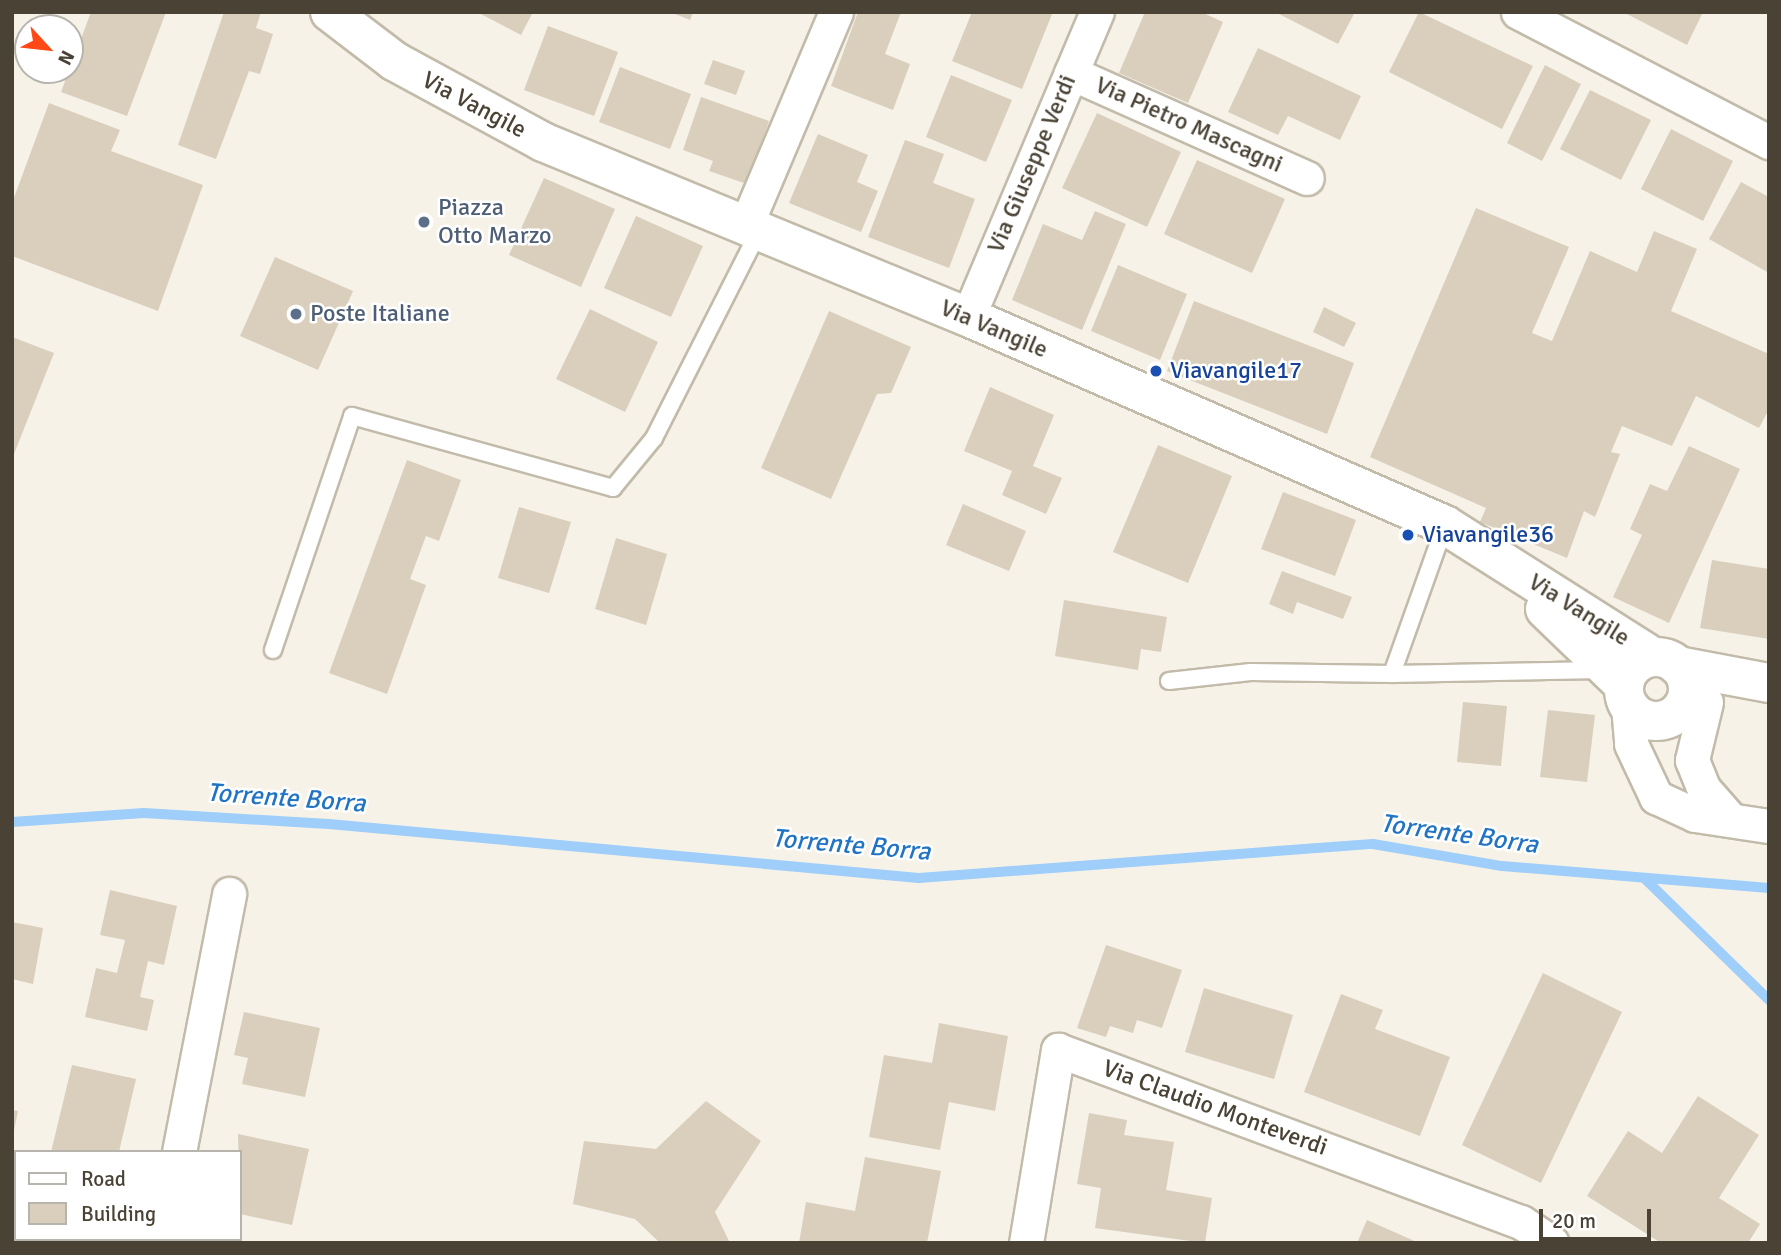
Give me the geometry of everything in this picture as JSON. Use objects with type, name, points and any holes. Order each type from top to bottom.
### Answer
[{"type":"street","name":"Via Vangile","points":[[330,12],[394,61],[543,142],[968,317],[1455,532],[1666,661],[1769,684]]},
{"type":"street","points":[[752,228],[836,12]]},
{"type":"street","name":"Via Giuseppe Verdi","points":[[968,317],[1097,12]]},
{"type":"street","points":[[1518,12],[1769,142]]},
{"type":"street","name":"Via Pietro Mascagni","points":[[1071,73],[1307,178]]},
{"type":"street","points":[[1455,532],[1562,621],[1619,687],[1631,744],[1656,797],[1695,815],[1769,826]]},
{"type":"street","points":[[1619,687],[1633,665],[1666,661],[1688,691],[1694,705],[1692,760],[1704,789],[1731,820]]},
{"type":"street","name":"Via Vangile","points":[[1619,687],[1654,721],[1694,705],[1769,684]]},
{"type":"street","points":[[179,1150],[229,894]]},
{"type":"street","name":"Via Claudio Monteverdi","points":[[1026,1243],[1058,1050],[1521,1222],[1552,1243]]},
{"type":"lane","points":[[273,650],[352,416],[613,488],[654,438],[752,228]]},
{"type":"lane","points":[[1392,674],[1455,532]]},
{"type":"lane","points":[[1169,681],[1251,672],[1392,674],[1619,687]]},
{"type":"building","points":[[91,12],[166,12],[127,116],[61,92],[64,84],[84,84],[84,31]]},
{"type":"building","points":[[224,12],[261,12],[256,28],[273,34],[260,74],[249,71],[216,159],[178,145]]},
{"type":"building","points":[[477,12],[533,12],[521,35]]},
{"type":"building","points":[[670,12],[693,12],[690,20]]},
{"type":"building","points":[[858,12],[901,12],[885,54],[910,64],[893,110],[831,86]]},
{"type":"building","points":[[972,12],[1052,14],[1022,89],[952,61]]},
{"type":"building","points":[[1145,12],[1201,12],[1223,22],[1188,103],[1119,73]]},
{"type":"building","points":[[1275,12],[1355,12],[1338,44]]},
{"type":"building","points":[[1419,12],[1533,66],[1502,129],[1389,72]]},
{"type":"building","points":[[1623,12],[1703,12],[1687,45]]},
{"type":"building","points":[[548,26],[618,52],[594,116],[524,90]]},
{"type":"building","points":[[1258,48],[1361,96],[1340,140],[1288,116],[1278,135],[1228,112]]},
{"type":"building","points":[[713,60],[745,71],[736,95],[704,84]]},
{"type":"building","points":[[1545,65],[1581,84],[1542,161],[1507,143]]},
{"type":"building","points":[[620,67],[691,94],[670,149],[599,122]]},
{"type":"building","points":[[951,75],[1012,100],[986,162],[926,137]]},
{"type":"building","points":[[1590,90],[1651,120],[1621,180],[1560,149]]},
{"type":"building","points":[[701,97],[769,121],[747,184],[709,171],[713,161],[683,150]]},
{"type":"building","points":[[49,103],[120,130],[111,151],[203,185],[158,311],[12,256],[12,203]]},
{"type":"building","points":[[1097,113],[1181,152],[1147,227],[1062,188]]},
{"type":"building","points":[[1671,129],[1733,161],[1703,221],[1641,189]]},
{"type":"building","points":[[818,134],[868,155],[857,182],[878,191],[861,232],[789,203]]},
{"type":"building","points":[[905,140],[944,154],[933,183],[975,199],[949,268],[868,237]]},
{"type":"building","points":[[1197,160],[1285,199],[1252,273],[1164,234]]},
{"type":"building","points":[[544,178],[615,209],[581,287],[509,255]]},
{"type":"building","points":[[1741,182],[1769,197],[1769,273],[1709,239]]},
{"type":"building","points":[[1476,208],[1569,247],[1532,333],[1552,341],[1590,251],[1637,272],[1654,231],[1697,249],[1671,311],[1769,354],[1769,409],[1759,428],[1696,396],[1672,446],[1622,426],[1611,452],[1620,454],[1595,517],[1584,511],[1567,558],[1480,522],[1486,508],[1370,457]]},
{"type":"building","points":[[1095,211],[1126,224],[1082,330],[1012,300],[1043,224],[1082,240]]},
{"type":"building","points":[[636,216],[703,246],[671,317],[604,288]]},
{"type":"building","name":"Poste Italiane","points":[[275,257],[353,291],[318,370],[240,336]]},
{"type":"building","points":[[1118,265],[1187,294],[1160,360],[1091,331]]},
{"type":"building","points":[[1194,301],[1354,363],[1327,434],[1167,371]]},
{"type":"building","points":[[1324,307],[1356,323],[1344,347],[1313,332]]},
{"type":"building","points":[[590,309],[658,342],[625,412],[556,379]]},
{"type":"building","points":[[829,311],[911,347],[891,393],[877,394],[831,499],[761,468]]},
{"type":"building","points":[[12,337],[54,353],[12,459]]},
{"type":"building","points":[[990,387],[1054,415],[1033,466],[1062,478],[1046,514],[1002,495],[1012,471],[964,451]]},
{"type":"building","points":[[1158,445],[1232,476],[1188,583],[1113,552]]},
{"type":"building","points":[[1689,446],[1740,469],[1669,623],[1613,597],[1642,535],[1630,529],[1650,484],[1667,491]]},
{"type":"building","points":[[407,460],[461,480],[439,541],[426,536],[410,579],[426,585],[387,694],[329,673]]},
{"type":"building","points":[[1283,492],[1356,520],[1335,576],[1261,549]]},
{"type":"building","points":[[963,504],[1026,531],[1009,571],[946,545]]},
{"type":"building","points":[[519,507],[571,522],[549,593],[498,578]]},
{"type":"building","points":[[616,538],[667,554],[646,625],[595,609]]},
{"type":"building","points":[[1712,560],[1769,569],[1769,639],[1700,628]]},
{"type":"building","points":[[1282,571],[1352,597],[1343,619],[1297,602],[1293,614],[1269,604]]},
{"type":"building","points":[[1064,600],[1167,617],[1161,652],[1141,649],[1138,670],[1055,656]]},
{"type":"building","points":[[1463,702],[1507,706],[1501,766],[1457,762]]},
{"type":"building","points":[[1548,710],[1595,715],[1587,782],[1540,777]]},
{"type":"building","points":[[110,890],[177,906],[164,965],[148,961],[140,997],[154,1000],[147,1031],[85,1017],[96,968],[117,973],[125,940],[100,935]]},
{"type":"building","points":[[12,922],[43,928],[33,984],[12,979]]},
{"type":"building","points":[[1106,945],[1182,970],[1162,1028],[1137,1020],[1133,1033],[1110,1026],[1106,1037],[1077,1028]]},
{"type":"building","points":[[1543,973],[1622,1012],[1541,1183],[1462,1145]]},
{"type":"building","points":[[1204,988],[1293,1015],[1274,1079],[1185,1052]]},
{"type":"building","points":[[1341,994],[1383,1010],[1375,1029],[1450,1057],[1420,1136],[1304,1092]]},
{"type":"building","points":[[244,1012],[320,1028],[305,1097],[242,1084],[248,1058],[234,1055]]},
{"type":"building","points":[[939,1023],[1008,1036],[995,1111],[949,1102],[940,1150],[869,1137],[884,1055],[932,1063]]},
{"type":"building","points":[[72,1065],[136,1079],[119,1150],[51,1150]]},
{"type":"building","points":[[1698,1096],[1759,1135],[1719,1198],[1760,1224],[1748,1243],[1661,1243],[1587,1196],[1628,1131],[1662,1153]]},
{"type":"building","points":[[706,1101],[761,1141],[715,1212],[730,1243],[660,1243],[635,1219],[573,1204],[584,1141],[656,1149]]},
{"type":"building","points":[[12,1110],[18,1111],[13,1135],[12,1135]]},
{"type":"building","points":[[1089,1113],[1127,1120],[1124,1135],[1174,1142],[1166,1190],[1212,1198],[1205,1243],[1095,1228],[1101,1188],[1077,1184]]},
{"type":"building","points":[[238,1134],[309,1149],[292,1225],[242,1214],[242,1150],[238,1150]]},
{"type":"building","points":[[865,1157],[941,1171],[927,1243],[799,1243],[806,1202],[855,1211]]},
{"type":"building","points":[[1367,1220],[1419,1243],[1357,1243]]},
{"type":"waterway","name":"Torrente Borra","points":[[12,822],[144,813],[329,824],[919,878],[1373,844],[1502,866],[1769,888]]},
{"type":"waterway","points":[[1644,878],[1769,1000]]},
{"type":"place","name":"Piazza Otto Marzo","points":[[424,222]]},
{"type":"place","name":"Poste Italiane","points":[[296,314]]},
{"type":"place","name":"Viavangile17","points":[[1156,371]]},
{"type":"place","name":"Viavangile36","points":[[1408,535]]}]
